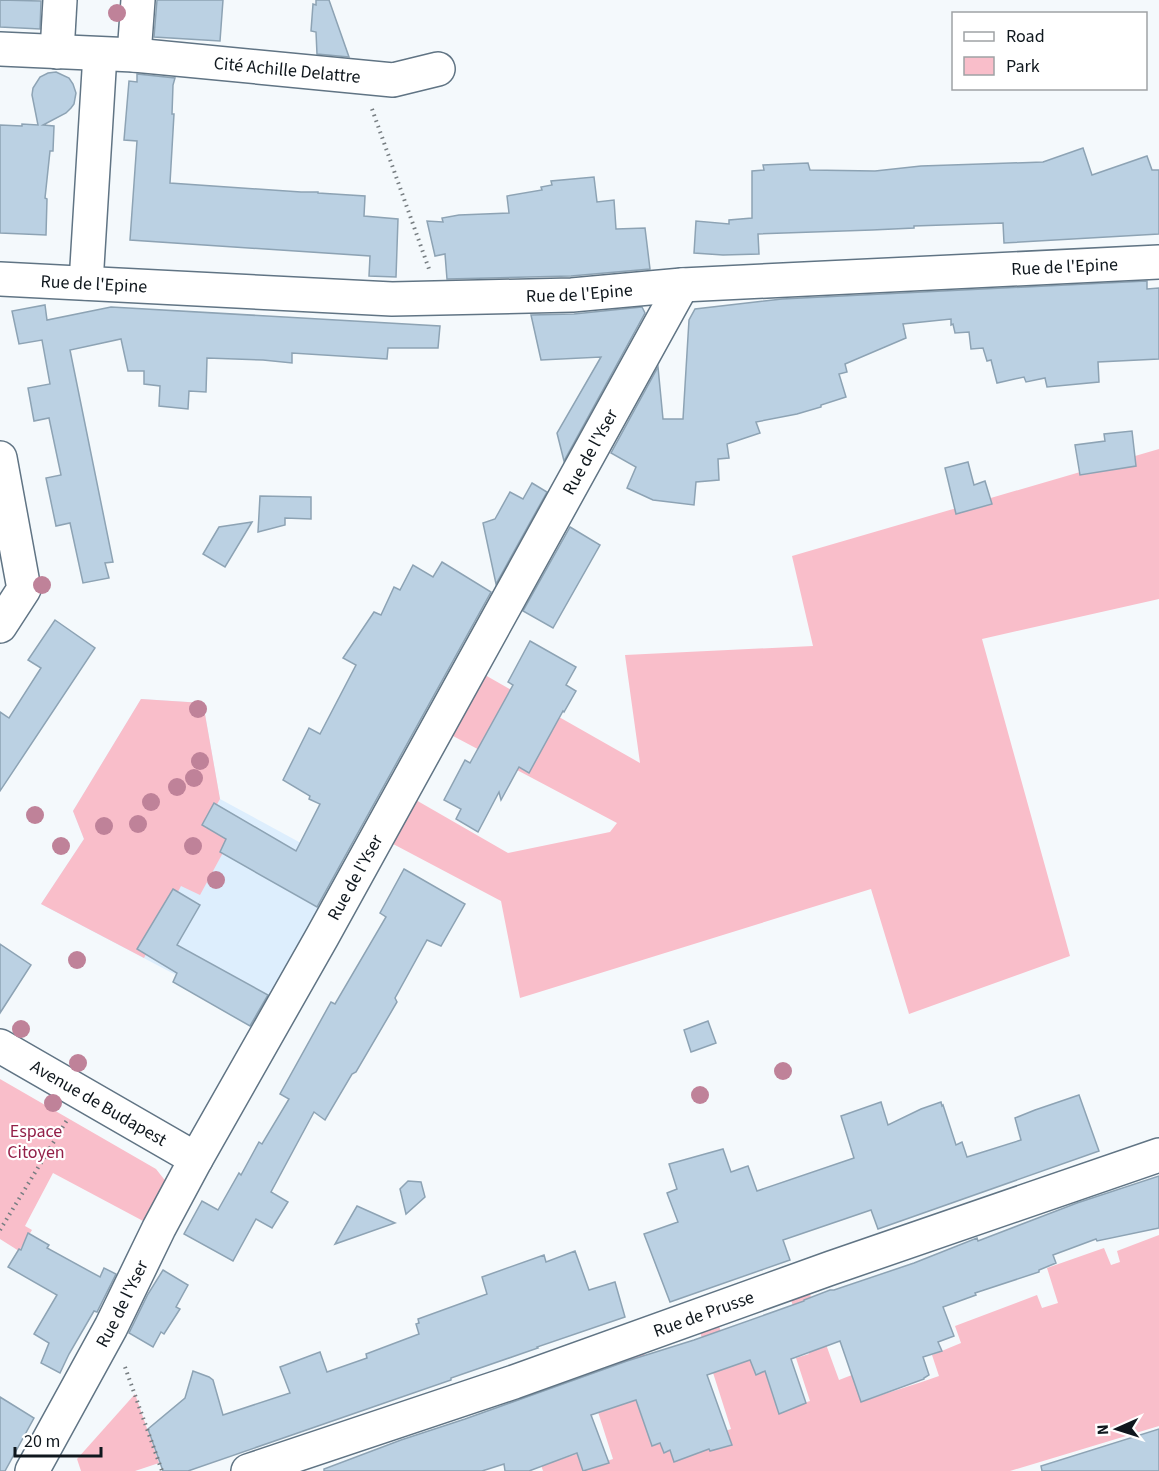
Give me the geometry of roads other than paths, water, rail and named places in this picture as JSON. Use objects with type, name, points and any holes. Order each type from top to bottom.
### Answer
[{"type":"street","points":[[57,52],[60,0]]},
{"type":"street","points":[[134,55],[138,0]]},
{"type":"street","name":"Cité Achille Delattre","points":[[0,49],[134,55],[393,80],[438,69]]},
{"type":"street","points":[[86,283],[100,54]]},
{"type":"street","name":"Rue de l'Epine","points":[[0,279],[392,299],[572,295],[682,285],[1159,262]]},
{"type":"street","name":"Rue de l'Yser","points":[[32,1471],[111,1327],[159,1228],[196,1159],[317,946],[682,285]]},
{"type":"street","points":[[0,458],[24,589],[0,626]]},
{"type":"street","name":"Avenue de Budapest","points":[[0,1046],[196,1159]]},
{"type":"street","name":"Rue de Prusse","points":[[248,1471],[514,1382],[831,1268],[1159,1155]]},
{"type":"park label","name":"Espace Citoyen","points":[[36,1141]]}]
